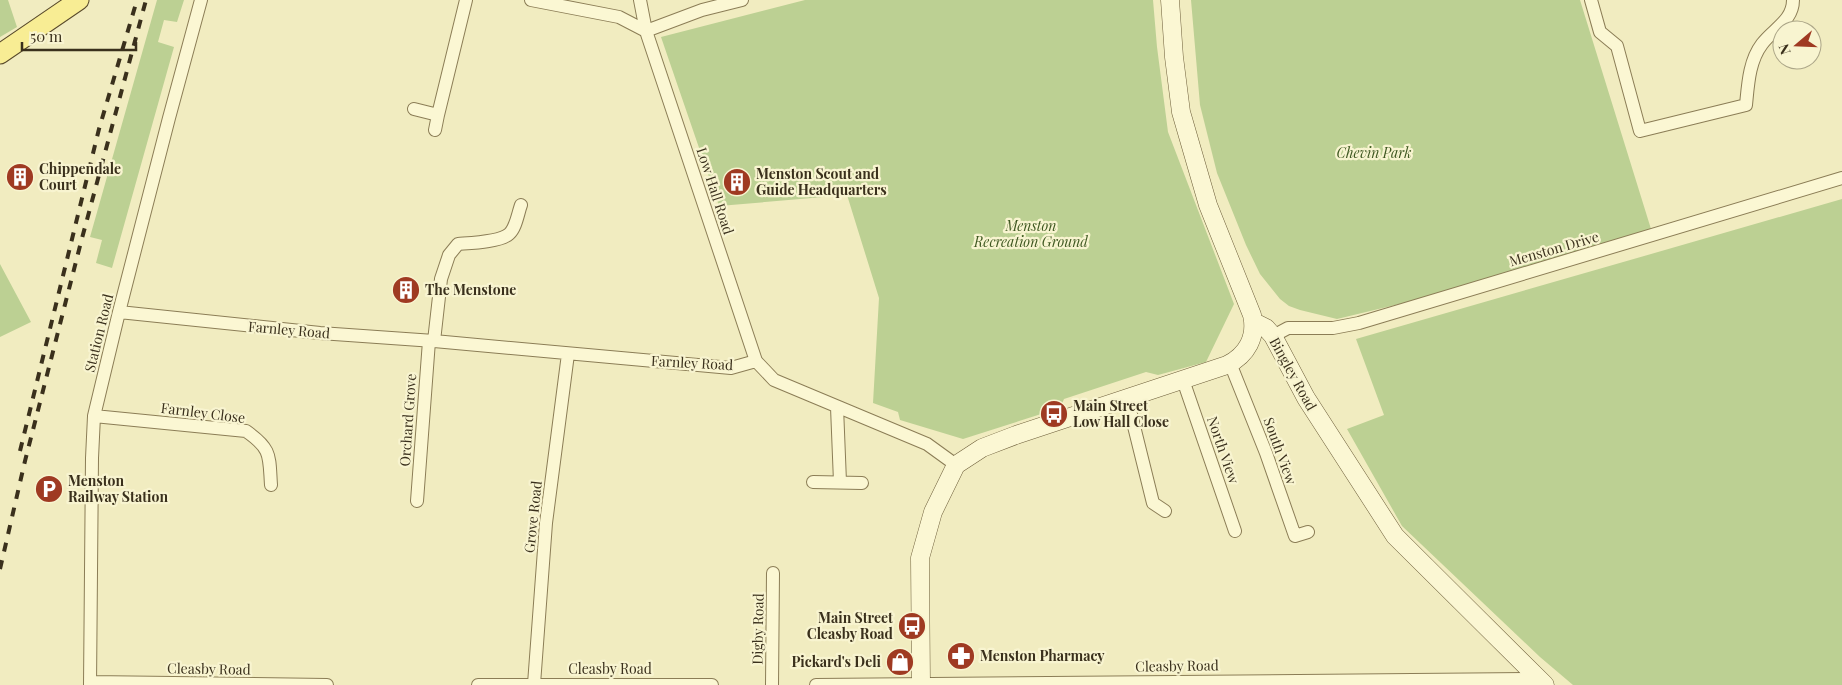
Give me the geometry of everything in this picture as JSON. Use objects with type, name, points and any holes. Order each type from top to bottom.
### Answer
[{"type":"main road","points":[[0,54],[79,0]]},
{"type":"street","name":"Station Road","points":[[90,684],[94,416],[119,312],[201,0]]},
{"type":"street","points":[[436,130],[466,0]]},
{"type":"street","points":[[531,0],[619,17],[646,31],[701,5],[742,0]]},
{"type":"street","name":"Low Hall Road","points":[[640,0],[646,31],[756,362]]},
{"type":"street","points":[[921,684],[920,558],[933,512],[956,465],[982,448],[1016,435],[1230,363],[1239,357],[1251,342],[1254,322],[1208,204],[1180,112],[1170,0]]},
{"type":"street","points":[[1591,0],[1600,32],[1617,46],[1640,131],[1746,105],[1748,82],[1753,63],[1762,44],[1783,24],[1792,6],[1792,0]]},
{"type":"street","points":[[414,109],[438,115]]},
{"type":"street","name":"Menston Drive","points":[[1273,336],[1288,328],[1333,328],[1359,323],[1842,178]]},
{"type":"street","name":"Orchard Grove","points":[[417,501],[432,341],[441,279],[449,255],[458,244],[497,238],[509,234],[514,226],[521,205]]},
{"type":"street","name":"Farnley Road","points":[[119,312],[320,333],[432,341],[731,368],[756,362]]},
{"type":"street","name":"Bingley Road","points":[[1254,322],[1266,328],[1273,336],[1306,398],[1394,536],[1542,682]]},
{"type":"street","name":"Grove Road","points":[[534,684],[546,523],[568,354]]},
{"type":"street","points":[[756,362],[774,380],[927,444],[956,465]]},
{"type":"street","name":"South View","points":[[1230,363],[1266,453],[1295,536],[1308,532]]},
{"type":"street","name":"North View","points":[[1183,380],[1235,531]]},
{"type":"street","points":[[1127,398],[1153,503],[1165,511]]},
{"type":"street","points":[[837,407],[840,482]]},
{"type":"street","name":"Farnley Close","points":[[94,416],[246,431],[261,442],[268,456],[272,485]]},
{"type":"street","points":[[813,482],[862,483]]},
{"type":"street","name":"Digby Road","points":[[772,685],[774,573]]},
{"type":"street","name":"Cleasby Road","points":[[816,685],[1542,682]]},
{"type":"street","name":"Cleasby Road","points":[[90,684],[327,685]]},
{"type":"street","name":"Cleasby Road","points":[[478,685],[712,685]]},
{"type":"green space","points":[[0,0],[8,0],[17,27],[0,37]]},
{"type":"green space","points":[[157,0],[184,0],[177,22],[164,20],[158,42],[174,47],[112,268],[96,263],[102,240],[90,237]]},
{"type":"green space","name":"Menston Recreation Ground","points":[[805,0],[1153,0],[1168,132],[1234,304],[1206,362],[1158,375],[1146,372],[1064,399],[1060,408],[963,439],[900,420],[898,412],[873,403],[879,298],[847,195],[719,206],[661,37]]},
{"type":"green space","name":"Chevin Park","points":[[1191,0],[1580,0],[1651,229],[1416,300],[1337,319],[1289,306],[1280,299],[1260,274],[1246,245],[1217,173],[1200,105]]},
{"type":"green space","points":[[1842,199],[1842,685],[1573,685],[1540,657],[1402,526],[1347,429],[1384,415],[1356,339]]},
{"type":"green space","points":[[0,264],[31,322],[0,337]]},
{"type":"railway","points":[[20,451],[99,129],[137,0]]},
{"type":"railway","points":[[0,569],[25,461],[81,242],[146,0]]},
{"type":"place","name":"Chippendale Court","points":[[20,177]]},
{"type":"place","name":"Menston Scout and Guide Headquarters","points":[[737,182]]},
{"type":"place","name":"The Menstone","points":[[406,290]]},
{"type":"place","name":"Main Street Low Hall Close","points":[[1054,414]]},
{"type":"place","name":"Menston Railway Station","points":[[49,489]]},
{"type":"place","name":"Main Street Cleasby Road","points":[[912,626]]},
{"type":"place","name":"Menston Pharmacy","points":[[961,656]]},
{"type":"place","name":"Pickard's Deli","points":[[900,662]]}]
